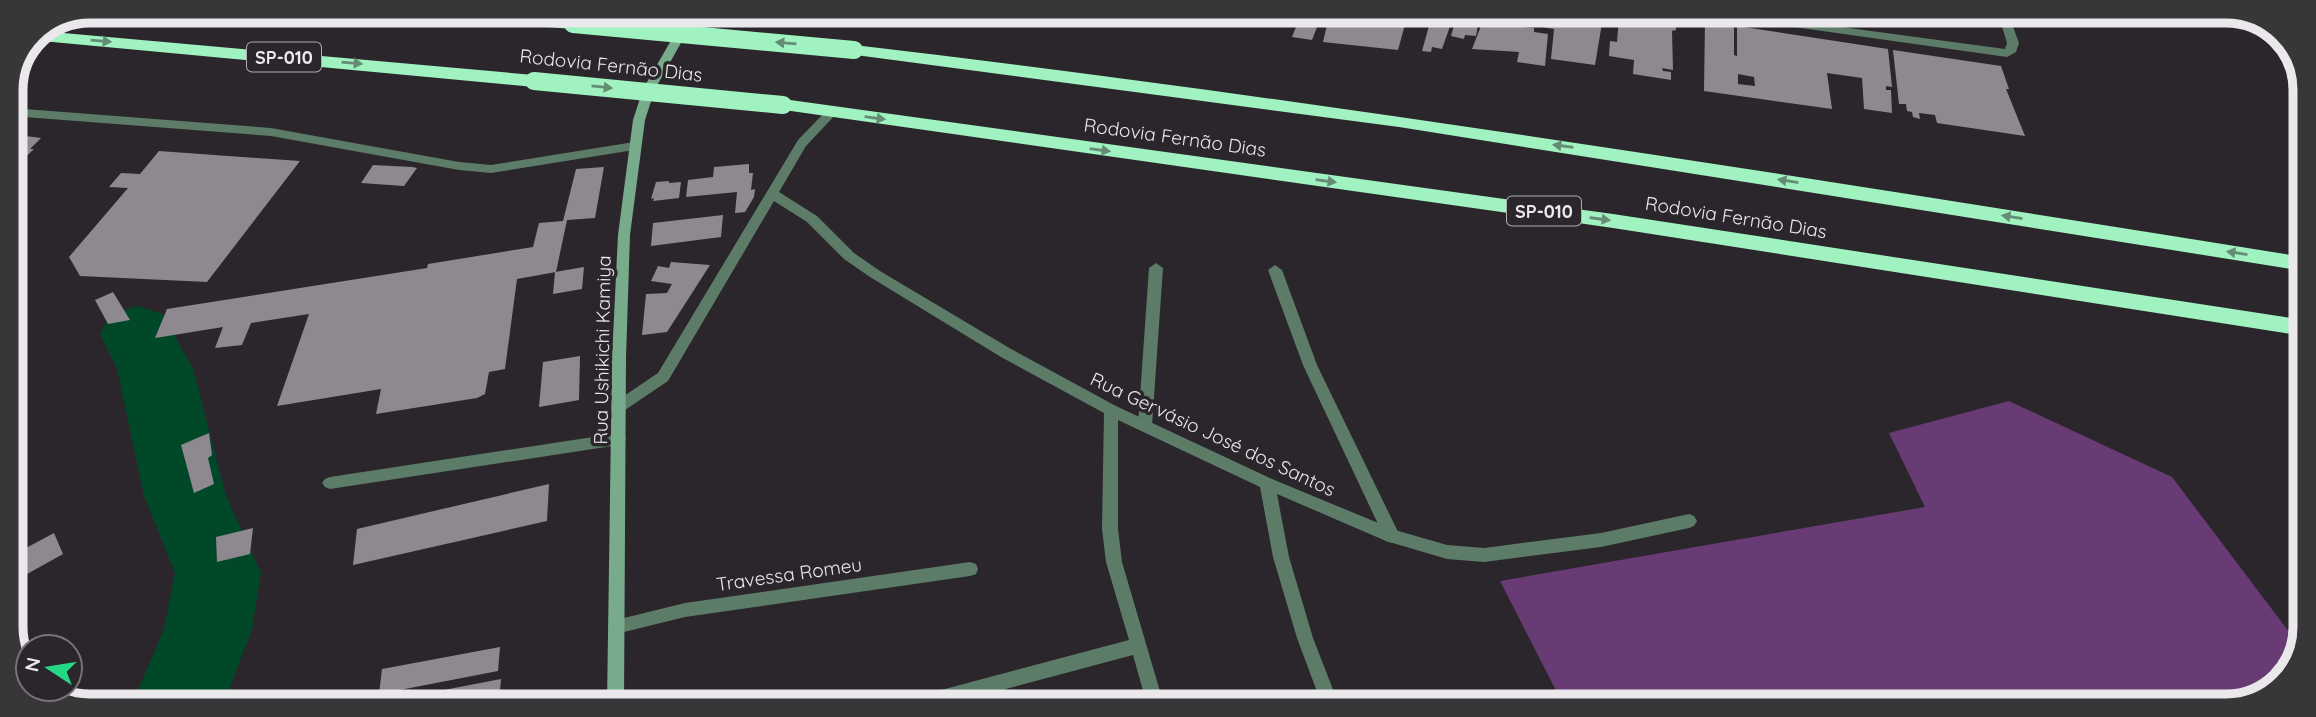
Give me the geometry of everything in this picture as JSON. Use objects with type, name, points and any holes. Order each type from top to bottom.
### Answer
[{"type":"highway","name":"Rodovia Fernão Dias","points":[[560,23],[855,50],[1024,69],[1611,153],[2293,262]]},
{"type":"highway","name":"Rodovia Fernão Dias","points":[[48,37],[783,105],[1613,221],[2293,326]]},
{"type":"main road","name":"Rua Ushikichi Kamiya","points":[[615,694],[624,235],[639,120],[649,89],[687,23]]},
{"type":"street","points":[[1787,23],[2007,53],[2013,48],[2006,23]]},
{"type":"street","points":[[620,406],[663,377],[802,143],[832,112]]},
{"type":"street","points":[[23,113],[271,132],[459,166],[491,169],[634,146]]},
{"type":"street","name":"Rua Gervásio José dos Santos","points":[[771,193],[812,219],[849,256],[965,330],[1111,410],[1267,483],[1392,537],[1447,552],[1484,555],[1601,540],[1689,521]]},
{"type":"street","points":[[1145,425],[1156,268]]},
{"type":"street","points":[[1275,270],[1310,365],[1392,537]]},
{"type":"street","points":[[1111,410],[1110,529],[1114,562],[1153,694]]},
{"type":"street","points":[[330,483],[619,439]]},
{"type":"street","points":[[1267,483],[1281,557],[1305,638],[1326,694]]},
{"type":"street","name":"Travessa Romeu","points":[[616,627],[685,610],[970,569]]},
{"type":"street","points":[[956,694],[1140,645]]},
{"type":"shaded area","points":[[2009,401],[2172,477],[2293,637],[2282,664],[2267,680],[2248,691],[2235,694],[1558,694],[1500,581],[1925,507],[1889,433]]},
{"type":"building","points":[[1298,23],[1319,23],[1312,40],[1292,37]]},
{"type":"building","points":[[1327,23],[1405,23],[1398,50],[1323,42]]},
{"type":"building","points":[[1430,23],[1451,23],[1442,49],[1432,47],[1431,52],[1422,51]]},
{"type":"building","points":[[1455,23],[1602,23],[1595,65],[1551,59],[1554,29],[1522,24],[1522,27],[1534,28],[1534,32],[1548,34],[1545,66],[1517,62],[1519,52],[1472,49],[1481,26],[1478,25],[1476,36],[1465,35],[1464,39],[1451,36]]},
{"type":"building","points":[[1618,23],[1676,23],[1676,30],[1672,31],[1673,70],[1662,68],[1663,71],[1671,72],[1671,80],[1633,74],[1634,60],[1609,56],[1610,41],[1617,42]]},
{"type":"building","points":[[1705,23],[1734,26],[1734,55],[1737,56],[1737,26],[1888,49],[1892,87],[1886,86],[1886,90],[1891,90],[1892,113],[1864,109],[1862,78],[1827,73],[1832,109],[1704,91]],"holes":[[[1738,74],[1754,77],[1755,86],[1738,84]]]},
{"type":"building","points":[[1893,50],[2001,66],[2009,89],[2006,89],[2025,136],[1937,123],[1935,115],[1919,113],[1920,119],[1913,117],[1912,112],[1907,111],[1906,104],[1899,104]]},
{"type":"building","points":[[23,136],[41,138],[30,149],[34,149],[23,159]]},
{"type":"building","points":[[159,151],[300,161],[207,282],[80,276],[69,257],[128,188],[109,187],[121,173],[140,174]]},
{"type":"building","points":[[749,164],[749,173],[753,173],[751,190],[755,189],[754,197],[745,212],[735,213],[737,192],[686,197],[688,180],[713,177],[714,167]]},
{"type":"building","points":[[373,165],[417,168],[404,186],[361,183]]},
{"type":"building","points":[[604,167],[595,218],[567,220],[556,272],[517,279],[505,369],[489,372],[485,394],[477,398],[376,414],[381,389],[277,406],[309,314],[251,323],[242,345],[215,348],[223,327],[155,338],[167,309],[427,268],[428,264],[533,247],[539,223],[563,221],[576,169]]},
{"type":"building","points":[[656,182],[681,182],[679,198],[653,201],[654,198],[651,199]]},
{"type":"building","points":[[723,215],[721,237],[651,246],[653,223]]},
{"type":"building","points":[[671,262],[710,265],[667,332],[642,335],[646,294],[667,293],[672,284],[651,281],[658,266],[669,268]]},
{"type":"building","points":[[584,267],[582,289],[553,294],[555,272]]},
{"type":"building","points":[[113,292],[130,320],[108,324],[95,300]]},
{"type":"building","points":[[580,356],[579,400],[539,407],[543,362]]},
{"type":"building","points":[[209,433],[212,455],[208,458],[214,484],[194,493],[181,445]]},
{"type":"building","points":[[549,484],[547,521],[353,565],[357,529]]},
{"type":"building","points":[[253,528],[250,554],[217,562],[216,537]]},
{"type":"building","points":[[54,533],[63,554],[23,576],[23,550]]},
{"type":"building","points":[[500,647],[498,671],[379,694],[382,669]]},
{"type":"building","points":[[501,679],[500,694],[423,694]]},
{"type":"waterway","points":[[137,334],[155,369],[185,496],[218,573],[208,629],[182,694]]}]
